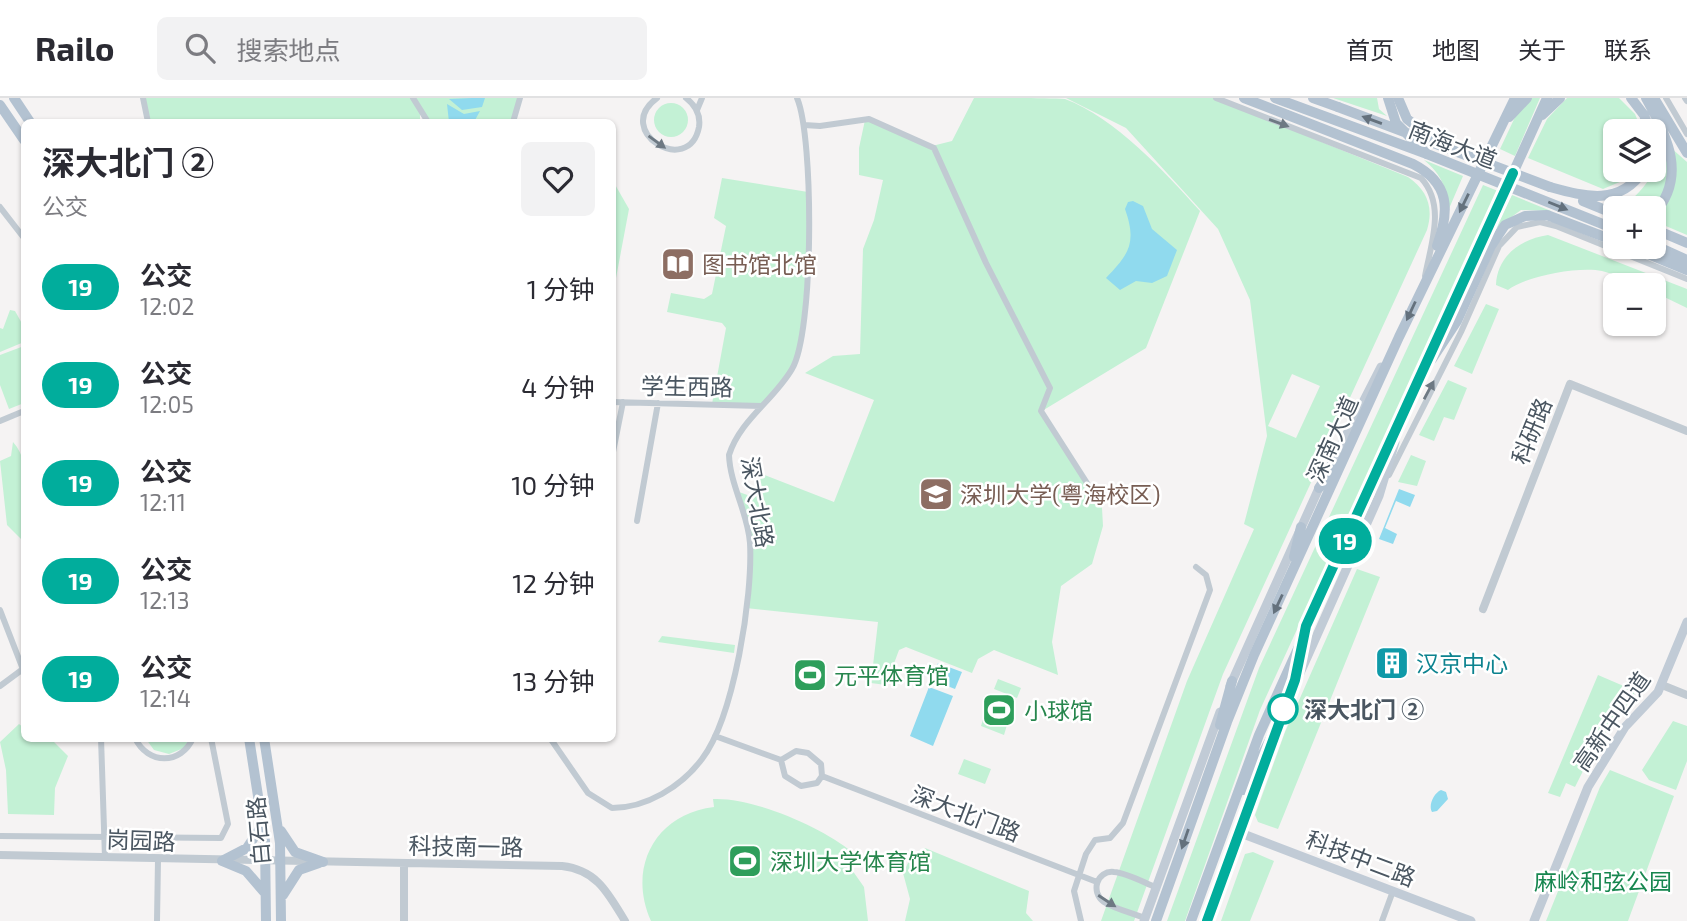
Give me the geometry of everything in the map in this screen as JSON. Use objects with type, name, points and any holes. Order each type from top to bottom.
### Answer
[{"type":"main road","points":[[14,98],[28,119]]},
{"type":"main road","points":[[1244,98],[1425,170],[1437,180],[1445,203],[1444,223],[1423,286]]},
{"type":"main road","name":"南海大道","points":[[1275,98],[1427,154],[1603,224]]},
{"type":"main road","name":"南海大道","points":[[1313,98],[1603,209]]},
{"type":"main road","points":[[1388,98],[1396,123],[1427,154]]},
{"type":"main road","points":[[1398,98],[1415,127],[1443,146]]},
{"type":"main road","points":[[1502,125],[1508,98]]},
{"type":"main road","name":"深南大道","points":[[1156,921],[1227,722],[1399,337],[1515,98]]},
{"type":"main road","points":[[1502,125],[1527,98]]},
{"type":"main road","points":[[1191,921],[1259,735],[1306,626],[1547,98]]},
{"type":"main road","points":[[1534,127],[1559,98]]},
{"type":"main road","points":[[1631,98],[1646,119]]},
{"type":"main road","points":[[1646,98],[1675,148],[1678,163],[1672,193],[1666,200]]},
{"type":"main road","points":[[1654,98],[1687,153]]},
{"type":"main road","points":[[0,105],[21,136]]},
{"type":"main road","points":[[1550,187],[1581,196],[1608,197],[1634,182]]},
{"type":"main road","points":[[1415,386],[1457,321],[1497,234],[1505,226],[1525,216],[1547,215],[1603,236]]},
{"type":"main road","points":[[1592,219],[1603,221]]},
{"type":"main road","points":[[1666,234],[1687,243]]},
{"type":"main road","points":[[1666,250],[1687,260]]},
{"type":"main road","points":[[1660,259],[1687,270]]},
{"type":"main road","points":[[1144,920],[1233,681],[1319,488],[1369,387],[1399,337]]},
{"type":"main road","points":[[1207,921],[1295,680],[1379,496],[1407,404]]},
{"type":"main road","points":[[1319,488],[1346,453]]},
{"type":"main road","points":[[1289,580],[1301,527]]},
{"type":"main road","name":"高新中四道","points":[[1534,921],[1602,761],[1625,727],[1662,685],[1687,622]]},
{"type":"main road","points":[[1295,680],[1306,626]]},
{"type":"main road","points":[[1194,813],[1233,681]]},
{"type":"main road","points":[[1222,835],[1275,730]]},
{"type":"main road","name":"白石路","points":[[250,742],[266,862],[266,921]]},
{"type":"main road","name":"白石路","points":[[265,742],[278,824],[281,921]]},
{"type":"main road","points":[[222,861],[247,848],[262,824]]},
{"type":"main road","points":[[278,824],[291,849],[323,862]]},
{"type":"main road","name":"科技中二路","points":[[1238,832],[1471,921]]},
{"type":"main road","points":[[222,861],[252,875],[266,897]]},
{"type":"main road","points":[[281,900],[290,880],[299,870],[323,862]]},
{"type":"street","points":[[143,98],[147,119]]},
{"type":"street","points":[[413,98],[426,119]]},
{"type":"street","points":[[514,119],[520,98]]},
{"type":"street","points":[[657,98],[646,111],[644,123],[651,141],[662,148],[678,149],[693,139],[698,128],[697,110],[702,98]]},
{"type":"street","points":[[686,98],[697,110]]},
{"type":"street","name":"深大北路","points":[[553,742],[587,793],[599,803],[612,808],[645,803],[668,790],[703,759],[715,736],[744,626],[750,568],[744,508],[729,455],[739,433],[791,372],[803,337],[810,233],[804,125],[797,98]]},
{"type":"street","points":[[1216,98],[1422,178],[1432,193],[1436,213],[1423,286]]},
{"type":"street","points":[[1666,98],[1687,134]]},
{"type":"street","points":[[804,125],[820,126],[869,119],[934,148],[986,263],[1050,388],[1041,411],[1094,494]]},
{"type":"street","points":[[0,207],[21,234]]},
{"type":"street","points":[[1379,496],[1421,405],[1461,332],[1499,246],[1517,227],[1530,222],[1556,226],[1687,279]]},
{"type":"street","name":"科研路","points":[[1483,609],[1570,384],[1687,431]]},
{"type":"street","name":"学生西路","points":[[616,402],[761,406]]},
{"type":"street","points":[[616,437],[623,402]]},
{"type":"street","points":[[637,521],[658,403]]},
{"type":"street","points":[[0,421],[21,412]]},
{"type":"street","points":[[1081,921],[1081,912],[1074,896],[1079,875],[1095,839],[1110,838],[1124,823],[1210,590],[1206,575],[1196,567]]},
{"type":"street","points":[[0,610],[21,662]]},
{"type":"street","points":[[0,686],[21,672]]},
{"type":"street","points":[[1662,685],[1687,695]]},
{"type":"street","name":"深大北门路","points":[[715,736],[781,760],[796,751],[808,753],[821,764],[822,776],[1097,882]]},
{"type":"street","points":[[102,742],[104,858]]},
{"type":"street","points":[[138,742],[149,755],[165,759],[184,752],[190,742]]},
{"type":"street","points":[[0,836],[221,838],[228,824],[212,742]]},
{"type":"street","points":[[781,760],[785,776],[795,784],[812,785],[822,776]]},
{"type":"street","name":"岗园路","points":[[0,855],[281,862]]},
{"type":"street","points":[[157,921],[158,860]]},
{"type":"street","name":"科技南一路","points":[[281,862],[578,869],[601,883],[625,921]]},
{"type":"street","points":[[404,864],[404,921]]},
{"type":"street","points":[[1144,920],[1103,901],[1097,894],[1097,882],[1102,875],[1114,872],[1155,887]]},
{"type":"street","points":[[1382,921],[1393,891]]},
{"type":"green space","points":[[143,98],[520,98],[514,119],[426,119],[420,112],[420,119],[147,119]]},
{"type":"green space","points":[[974,98],[1065,99],[1083,107],[1138,148],[1200,211],[1146,348],[1042,411],[1102,508],[1103,526],[1092,564],[1061,586],[1052,642],[1058,675],[994,650],[978,659],[972,673],[906,647],[899,650],[886,685],[871,683],[878,622],[746,608],[750,542],[739,492],[753,497],[762,474],[834,502],[874,400],[805,373],[833,356],[860,354],[863,249],[874,220],[883,180],[859,175],[859,148],[865,120],[932,146],[952,141]]},
{"type":"green space","points":[[1066,98],[1213,98],[1408,177],[1424,193],[1430,214],[1427,230],[1223,674],[1134,921],[1101,921],[1187,681],[1254,529],[1244,524],[1267,436],[1250,300],[1218,229],[1126,128]],"holes":[[[1292,374],[1320,386],[1296,438],[1268,426]]]},
{"type":"green space","points":[[1333,98],[1377,98],[1379,109],[1387,116]]},
{"type":"green space","points":[[1524,98],[1540,98],[1515,156],[1500,149]]},
{"type":"green space","points":[[1567,98],[1619,98],[1637,119],[1603,119],[1603,182],[1620,182],[1603,189],[1528,158],[1547,119]]},
{"type":"green space","points":[[671,103],[683,108],[688,120],[683,132],[671,137],[659,132],[654,120],[659,108]]},
{"type":"green space","points":[[1670,147],[1687,162],[1687,235],[1666,226],[1666,196],[1635,196],[1647,182],[1666,182],[1666,153]]},
{"type":"green space","points":[[1424,160],[1463,176],[1448,211],[1442,182]]},
{"type":"green space","points":[[722,178],[808,192],[810,233],[798,359],[761,406],[712,404],[726,328],[722,323],[667,312],[671,293],[704,299],[712,294],[726,226],[714,218]]},
{"type":"green space","points":[[1483,185],[1498,191],[1260,710],[1185,921],[1167,921],[1259,668]]},
{"type":"green space","points":[[616,186],[629,209],[616,278]]},
{"type":"green space","points":[[1512,195],[1551,211],[1521,210],[1495,229]]},
{"type":"green space","points":[[1548,235],[1603,256],[1603,259],[1610,259],[1646,273],[1567,271],[1527,280],[1508,290],[1496,285],[1497,275],[1506,257],[1520,245]]},
{"type":"green space","points":[[1666,281],[1687,289],[1687,308],[1666,298]]},
{"type":"green space","points":[[1486,304],[1499,309],[1472,374],[1454,366]]},
{"type":"green space","points":[[10,310],[15,311],[21,322],[21,343],[0,352],[0,328],[3,329]]},
{"type":"green space","points":[[21,347],[21,404],[9,409],[0,385],[0,355]]},
{"type":"green space","points":[[1448,380],[1467,388],[1454,420],[1444,417],[1434,441],[1419,435]]},
{"type":"green space","points":[[13,442],[21,454],[21,539],[7,525],[0,461],[11,456]]},
{"type":"green space","points":[[1411,455],[1426,461],[1417,486],[1398,482]]},
{"type":"green space","points":[[1357,569],[1380,577],[1278,829],[1258,822],[1255,815],[1285,732]]},
{"type":"green space","points":[[662,636],[735,645],[734,653],[658,642]]},
{"type":"green space","points":[[1598,675],[1633,690],[1635,697],[1597,743],[1575,787],[1566,783],[1560,797],[1548,793]]},
{"type":"green space","points":[[998,679],[1021,688],[1017,698],[994,689]]},
{"type":"green space","points":[[991,697],[1015,706],[1011,716],[988,707]]},
{"type":"green space","points":[[984,716],[1007,725],[1004,735],[981,726]]},
{"type":"green space","points":[[1673,721],[1687,726],[1687,761],[1676,790],[1649,780],[1642,770]]},
{"type":"green space","points":[[19,724],[21,742],[54,742],[68,756],[55,788],[54,815],[8,814],[6,770],[0,742]]},
{"type":"green space","points":[[148,742],[187,742],[184,748],[169,754],[154,750]]},
{"type":"green space","points":[[964,759],[991,769],[985,784],[958,774]]},
{"type":"green space","name":"麻岭和弦公园","points":[[1610,770],[1674,796],[1628,921],[1546,921],[1600,787]]},
{"type":"green space","name":"深圳大学体育馆","points":[[713,799],[747,803],[786,815],[823,833],[852,852],[845,860],[864,887],[868,921],[651,921],[644,901],[642,882],[651,847],[662,832],[676,820],[714,807]]},
{"type":"green space","points":[[925,848],[1029,891],[1026,913],[1033,921],[905,921],[910,899],[903,873],[911,857]]},
{"type":"green space","points":[[1253,852],[1274,861],[1250,921],[1221,921],[1245,854]]},
{"type":"water","points":[[485,98],[482,107],[462,110],[449,99]]},
{"type":"water","points":[[447,104],[464,114],[480,111],[476,119],[449,119]]},
{"type":"water","points":[[1133,201],[1143,206],[1152,229],[1177,250],[1167,276],[1152,283],[1136,281],[1120,290],[1106,278],[1129,247],[1129,221],[1125,209],[1128,202]]},
{"type":"water","points":[[1399,489],[1415,495],[1410,507],[1396,501],[1385,528],[1397,534],[1393,544],[1379,539]]},
{"type":"water","points":[[938,663],[962,672],[955,689],[932,680]]},
{"type":"water","points":[[929,687],[953,696],[933,746],[910,736]]},
{"type":"water","points":[[1441,790],[1446,792],[1448,799],[1437,811],[1432,812],[1432,800]]},
{"type":"bus line","name":"19","points":[[1207,921],[1295,680],[1306,626],[1513,173]]},
{"type":"place","name":"图书馆北馆","points":[[678,264]]},
{"type":"place","name":"深圳大学(粤海校区)","points":[[936,494]]},
{"type":"place","name":"汉京中心","points":[[1392,663]]},
{"type":"place","name":"元平体育馆","points":[[810,675]]},
{"type":"place","name":"深大北门 ②","points":[[1283,709]]},
{"type":"place","name":"小球馆","points":[[999,710]]},
{"type":"place","name":"深圳大学体育馆","points":[[745,861]]}]
